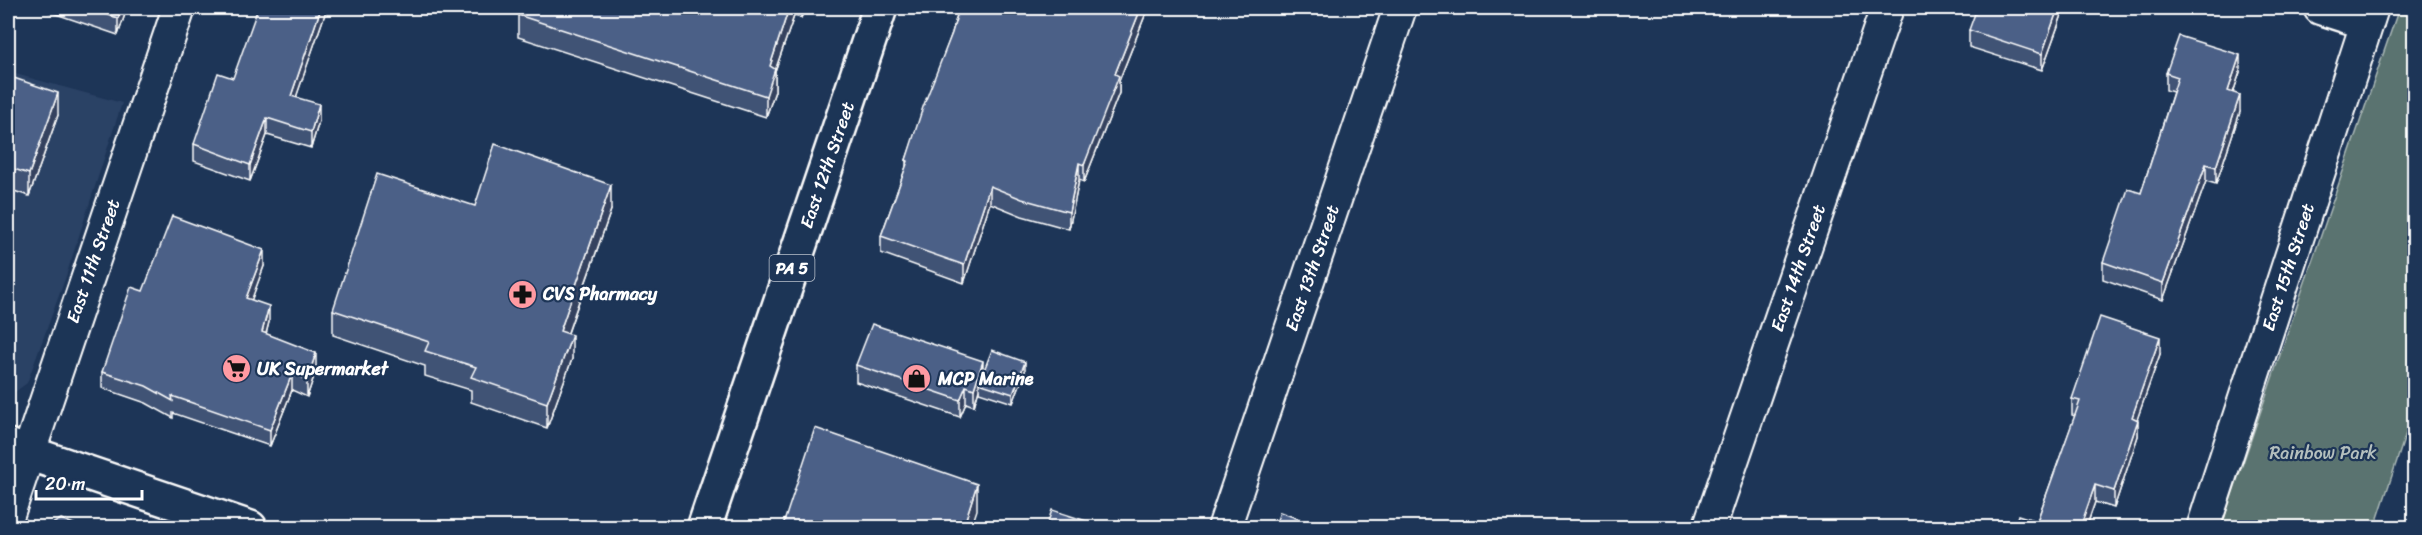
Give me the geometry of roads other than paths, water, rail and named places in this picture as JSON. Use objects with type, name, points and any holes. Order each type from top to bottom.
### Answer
[{"type":"main road","name":"East 12th Street","points":[[704,528],[880,8]]},
{"type":"main road","points":[[18,449],[250,528]]},
{"type":"street","name":"East 11th Street","points":[[8,514],[18,449],[179,8]]},
{"type":"street","name":"East 13th Street","points":[[1224,528],[1400,8]]},
{"type":"street","name":"East 14th Street","points":[[1709,528],[1887,8]]},
{"type":"street","points":[[2320,8],[2370,15]]},
{"type":"street","name":"East 15th Street","points":[[2203,528],[2370,15]]},
{"type":"place","name":"CVS Pharmacy","points":[[522,294]]},
{"type":"place","name":"UK Supermarket","points":[[236,369]]},
{"type":"place","name":"MCP Marine","points":[[917,379]]},
{"type":"park label","name":"Rainbow Park","points":[[2323,453]]}]
